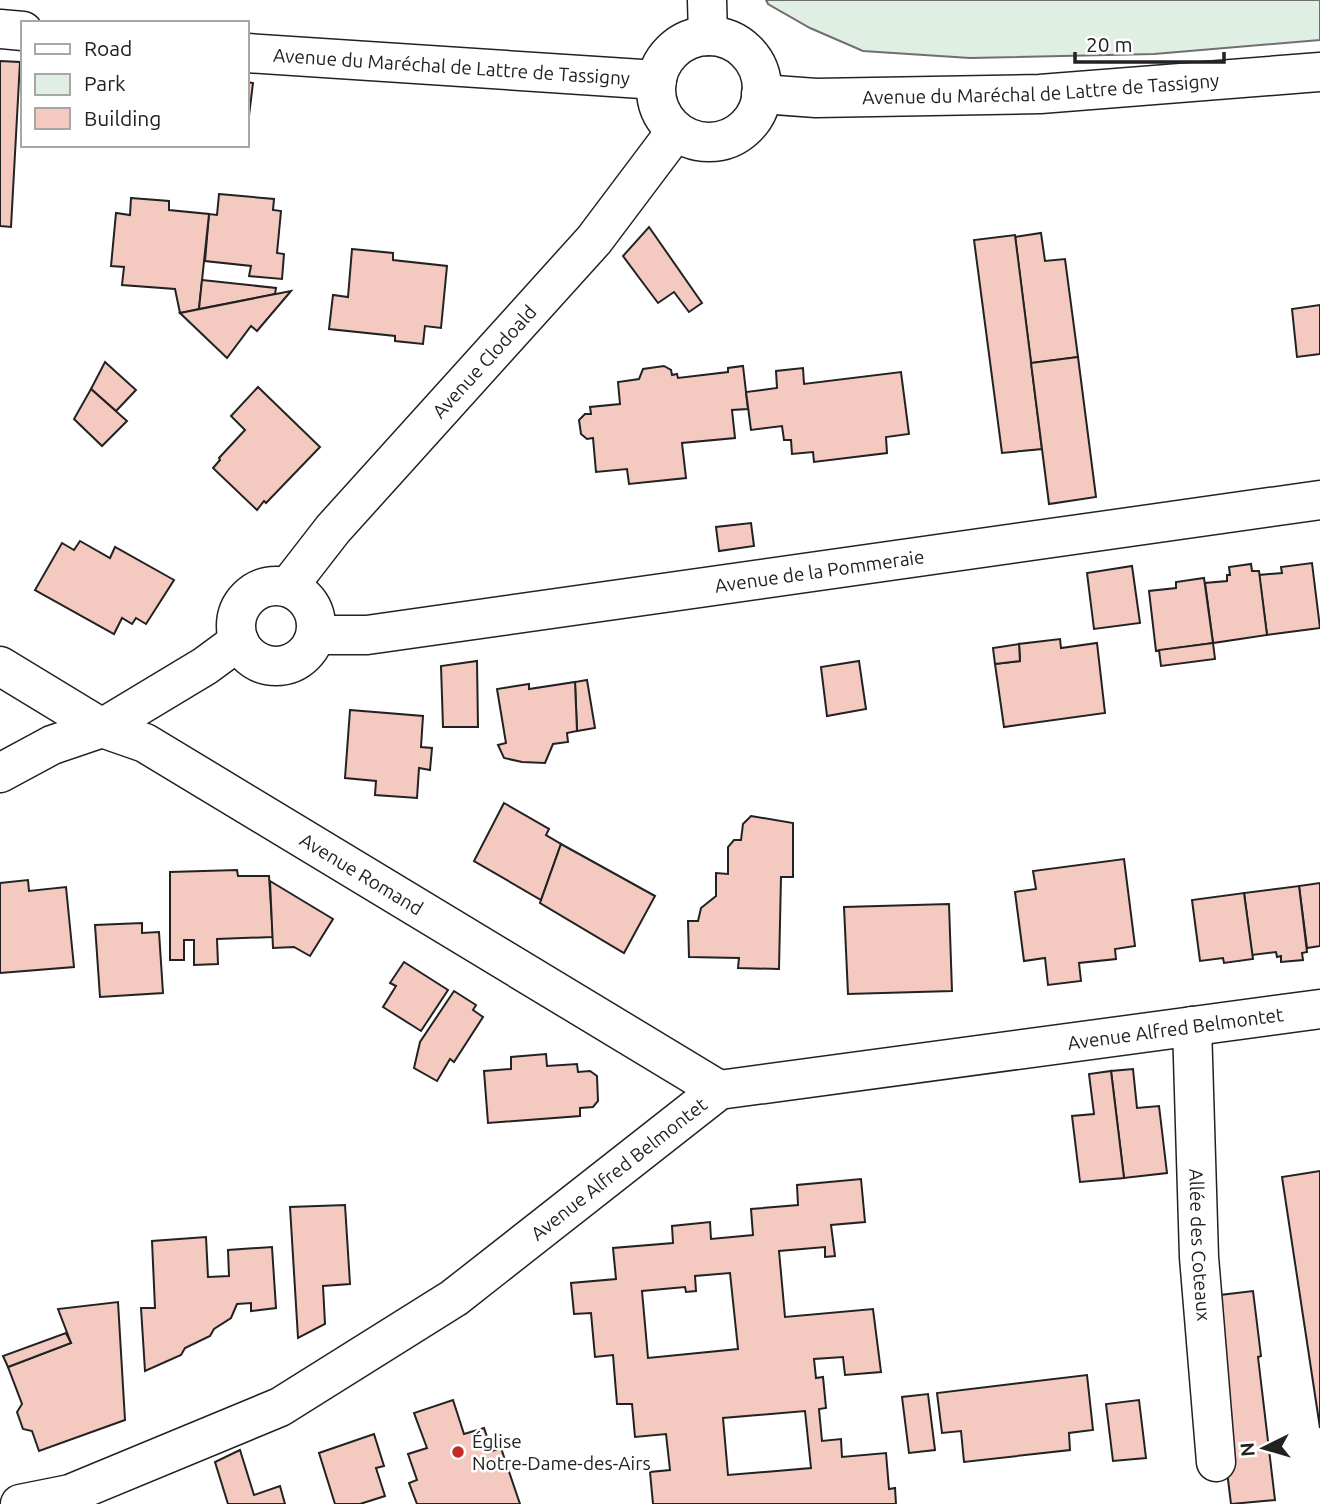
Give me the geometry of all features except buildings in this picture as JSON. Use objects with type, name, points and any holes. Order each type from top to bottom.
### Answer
[{"type":"street","points":[[707,18],[748,52],[761,79],[761,94],[758,110],[749,124],[721,141],[705,142],[690,139],[676,131],[659,109],[656,95],[657,80],[663,63],[674,48],[690,39],[707,18]]},
{"type":"street","points":[[0,29],[21,31]]},
{"type":"street","name":"Avenue du Maréchal de Lattre de Tassigny","points":[[248,53],[657,80]]},
{"type":"street","name":"Avenue du Maréchal de Lattre de Tassigny","points":[[761,94],[816,98],[1040,94],[1320,72]]},
{"type":"street","name":"Avenue Clodoald","points":[[288,587],[333,530],[594,240],[676,131]]},
{"type":"street","name":"Avenue de la Pommeraie","points":[[316,635],[367,635],[1320,499]]},
{"type":"street","points":[[288,587],[307,600],[314,612],[316,635],[300,659],[288,665],[262,664],[250,657],[239,641],[237,615],[244,602],[258,589],[288,587]]},
{"type":"street","points":[[0,773],[52,745],[102,728],[205,666],[239,641]]},
{"type":"street","name":"Avenue Romand","points":[[0,666],[102,728],[145,743],[719,1090]]},
{"type":"street","name":"Avenue Alfred Belmontet","points":[[20,1504],[70,1494],[280,1407],[454,1298],[719,1090],[1320,1009]]},
{"type":"street","name":"Allée des Coteaux","points":[[1192,1026],[1199,1256],[1216,1462]]},
{"type":"green space","points":[[766,0],[1320,0],[1320,40],[1154,54],[970,58],[863,51],[810,28],[768,4]]},
{"type":"place","name":"Église Notre-Dame-des-Airs","points":[[458,1452]]}]
